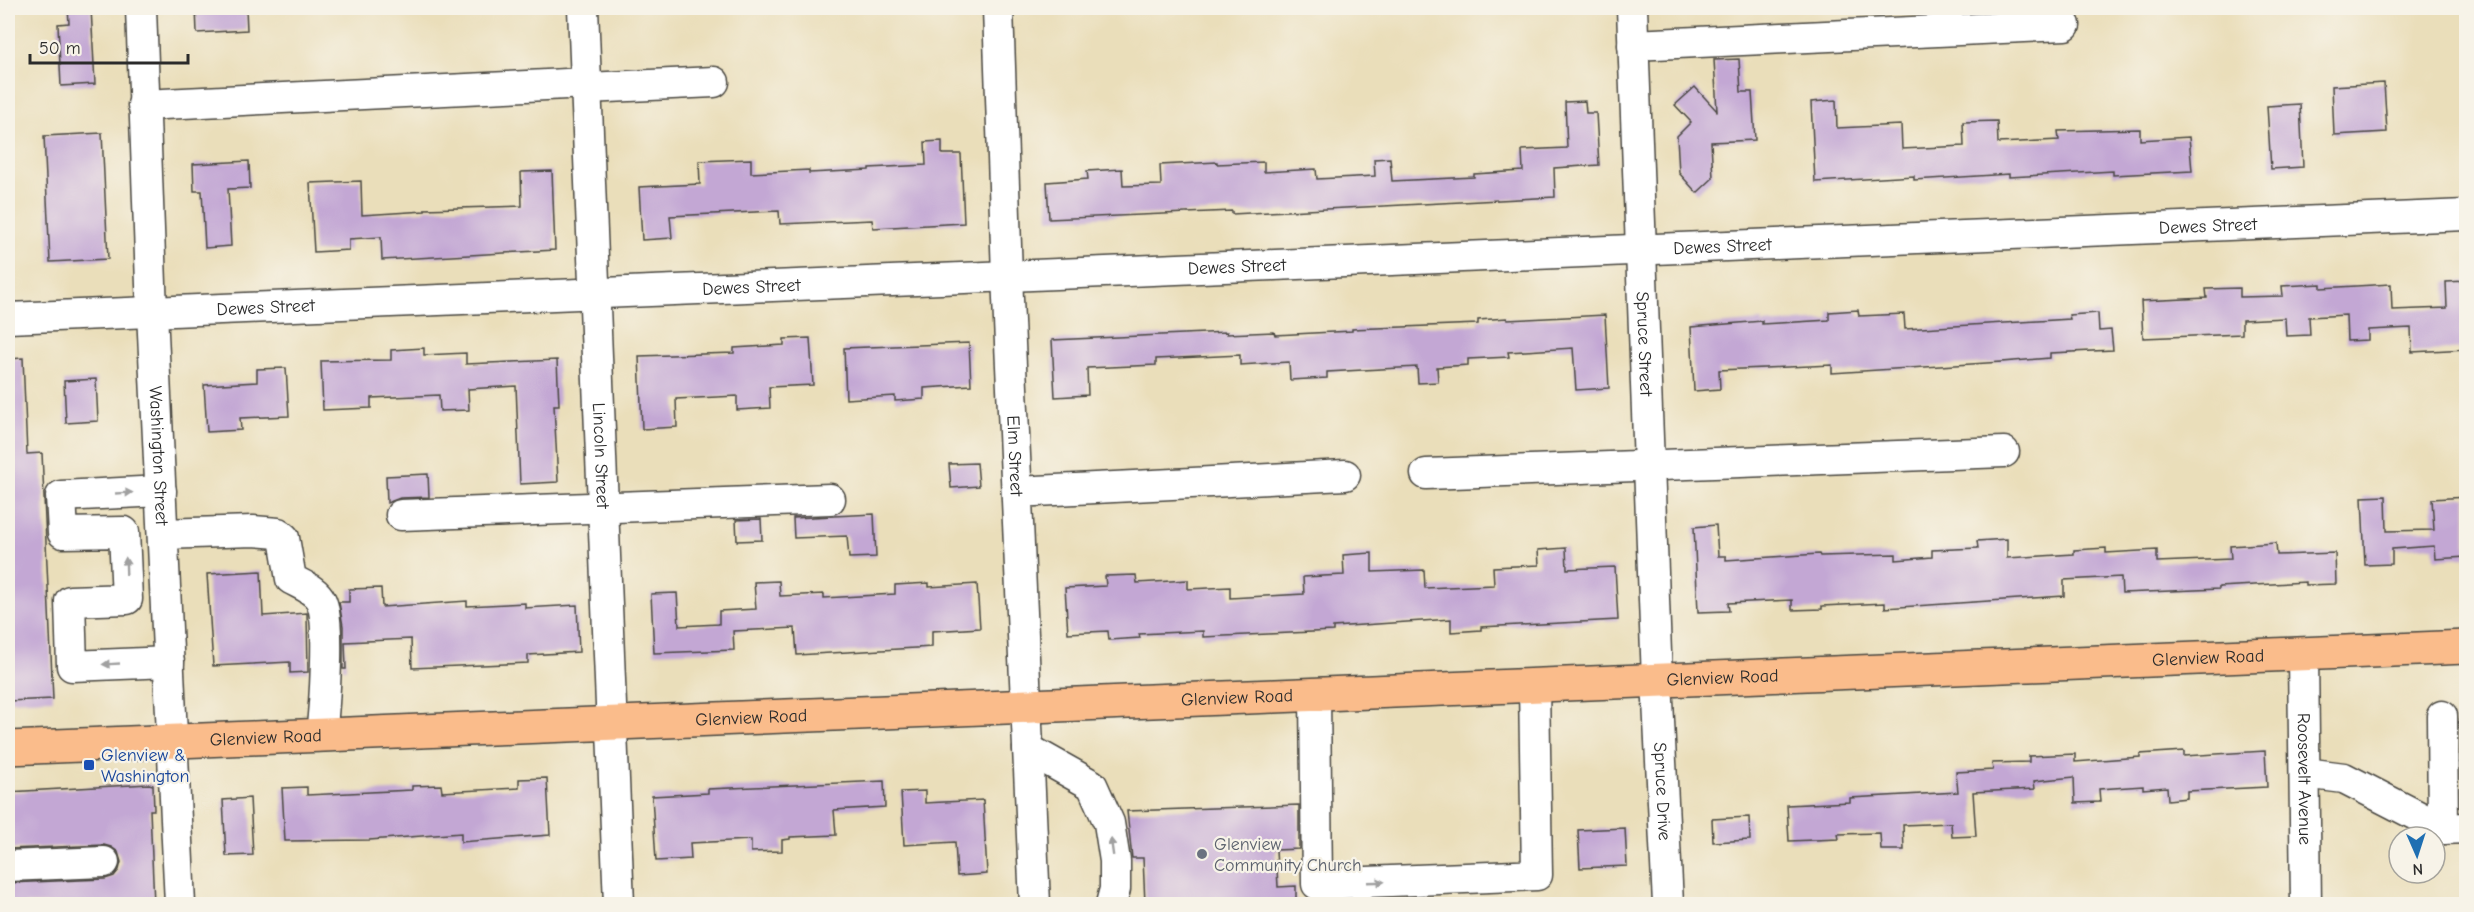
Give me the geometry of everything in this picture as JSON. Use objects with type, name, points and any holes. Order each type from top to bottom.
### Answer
[{"type":"main road","name":"Glenview Road","points":[[8,748],[1026,708],[2466,647]]},
{"type":"street","name":"Washington Street","points":[[141,8],[152,312],[180,904]]},
{"type":"street","name":"Lincoln Street","points":[[583,8],[619,904]]},
{"type":"street","name":"Elm Street","points":[[998,8],[1007,276],[1035,904]]},
{"type":"street","name":"Spruce Street","points":[[1632,8],[1657,680]]},
{"type":"street","points":[[1633,45],[2065,25]]},
{"type":"street","points":[[143,105],[714,82]]},
{"type":"street","name":"Dewes Street","points":[[8,318],[2466,215]]},
{"type":"street","points":[[1426,474],[2004,452]]},
{"type":"street","points":[[1017,492],[1346,475]]},
{"type":"street","points":[[161,491],[61,496],[63,533],[124,532],[127,599],[69,601],[72,666],[170,662]]},
{"type":"street","points":[[401,515],[830,499]]},
{"type":"street","points":[[163,534],[253,531],[278,533],[284,538],[291,579],[315,593],[320,598],[324,609],[325,677],[321,735]]},
{"type":"street","name":"Roosevelt Avenue","points":[[2303,655],[2306,904]]},
{"type":"street","name":"Spruce Drive","points":[[1657,680],[1668,904]]},
{"type":"street","points":[[1315,695],[1317,884],[1537,875],[1534,685]]},
{"type":"street","points":[[2442,716],[2455,828]]},
{"type":"street","points":[[1028,749],[1092,785],[1109,823],[1115,889],[1111,904]]},
{"type":"street","points":[[2304,773],[2344,778],[2455,828]]},
{"type":"street","points":[[8,866],[104,862]]},
{"type":"building","points":[[68,8],[91,8],[95,84],[61,86],[58,24],[69,23]]},
{"type":"building","points":[[196,8],[246,8],[247,30],[197,33]]},
{"type":"building","points":[[1739,59],[1741,92],[1752,92],[1755,140],[1711,142],[1713,178],[1697,193],[1679,173],[1677,136],[1691,122],[1675,105],[1695,87],[1717,111],[1714,60]]},
{"type":"building","points":[[2384,83],[2387,132],[2334,135],[2332,86]]},
{"type":"building","points":[[1836,100],[1837,128],[1901,125],[1902,149],[1964,146],[1963,122],[1997,121],[1998,143],[2059,140],[2058,131],[2140,129],[2140,140],[2189,137],[2192,171],[2113,175],[2113,171],[2009,177],[2009,174],[1914,180],[1914,176],[1815,182],[1811,102]]},
{"type":"building","points":[[1585,101],[1586,113],[1596,113],[1599,165],[1554,168],[1555,197],[1232,214],[1232,211],[1049,219],[1047,182],[1088,179],[1087,171],[1122,169],[1123,186],[1161,185],[1160,165],[1217,162],[1217,164],[1264,162],[1264,172],[1316,169],[1317,179],[1375,176],[1374,159],[1390,158],[1392,181],[1474,177],[1474,174],[1523,171],[1522,150],[1567,148],[1565,102]]},
{"type":"building","points":[[2300,104],[2303,167],[2271,169],[2267,106]]},
{"type":"building","points":[[102,133],[108,259],[50,262],[44,136]]},
{"type":"building","points":[[942,141],[942,154],[961,154],[964,223],[873,228],[872,220],[780,224],[779,211],[670,216],[672,238],[642,240],[639,187],[700,184],[699,161],[751,159],[751,173],[869,170],[869,168],[926,165],[925,142]]},
{"type":"building","points":[[249,161],[250,188],[228,189],[231,246],[205,248],[202,191],[194,191],[193,164]]},
{"type":"building","points":[[552,171],[555,250],[382,260],[381,237],[349,239],[349,250],[314,252],[310,183],[361,181],[362,215],[425,211],[425,209],[522,206],[521,172]]},
{"type":"building","points":[[2466,281],[2466,349],[2412,352],[2411,328],[2368,330],[2368,340],[2347,341],[2346,315],[2309,317],[2310,335],[2286,336],[2285,318],[2242,320],[2242,334],[2143,338],[2141,301],[2207,298],[2206,289],[2240,288],[2240,297],[2283,296],[2282,286],[2321,284],[2321,288],[2391,284],[2392,310],[2447,308],[2446,282]]},
{"type":"building","points":[[1858,310],[1859,316],[1904,314],[1905,329],[2070,319],[2069,315],[2098,313],[2099,331],[2111,330],[2113,350],[2050,353],[2050,358],[2002,362],[1832,373],[1832,365],[1719,370],[1720,389],[1694,391],[1691,327],[1762,321],[1762,324],[1829,320],[1829,312]]},
{"type":"building","points":[[1605,315],[1609,388],[1576,390],[1573,348],[1508,352],[1509,357],[1468,359],[1468,365],[1437,367],[1438,382],[1418,383],[1417,367],[1327,372],[1327,378],[1290,380],[1289,362],[1240,365],[1240,355],[1156,359],[1156,365],[1087,368],[1088,395],[1055,397],[1052,340],[1227,332],[1227,334],[1274,332],[1275,335],[1352,331],[1352,329],[1478,324],[1478,320],[1507,318],[1507,320]]},
{"type":"building","points":[[810,338],[813,385],[769,387],[770,408],[737,410],[737,396],[676,399],[677,427],[642,429],[639,356],[734,353],[734,348],[784,345],[784,339]]},
{"type":"building","points":[[969,343],[971,385],[924,388],[924,399],[895,401],[895,396],[846,399],[844,348]]},
{"type":"building","points":[[424,348],[424,355],[466,353],[466,364],[557,360],[559,405],[554,405],[558,482],[520,484],[516,386],[468,389],[469,410],[440,411],[439,395],[371,398],[371,408],[323,410],[321,361],[391,360],[391,350]]},
{"type":"building","points":[[23,358],[27,454],[42,453],[53,699],[8,701],[8,359]]},
{"type":"building","points":[[286,368],[289,416],[240,418],[241,430],[207,432],[204,385],[257,382],[257,369]]},
{"type":"building","points":[[96,379],[98,421],[66,423],[64,381]]},
{"type":"building","points":[[977,463],[979,486],[951,488],[949,464]]},
{"type":"building","points":[[428,474],[429,497],[400,498],[387,503],[386,476]]},
{"type":"building","points":[[2386,496],[2387,531],[2434,530],[2432,499],[2466,497],[2466,557],[2435,559],[2434,546],[2392,549],[2392,564],[2365,565],[2362,497]]},
{"type":"building","points":[[874,514],[876,557],[849,558],[847,536],[794,538],[793,518]]},
{"type":"building","points":[[761,519],[762,540],[737,541],[736,520]]},
{"type":"building","points":[[1716,525],[1718,556],[1726,556],[1726,560],[1819,554],[1820,556],[1896,554],[1896,560],[1932,557],[1932,550],[1978,548],[1977,541],[2007,539],[2007,558],[2074,554],[2074,550],[2106,548],[2106,553],[2157,550],[2157,562],[2231,559],[2230,546],[2276,543],[2277,555],[2335,553],[2336,584],[2306,585],[2306,582],[2122,593],[2121,577],[2064,580],[2064,596],[1885,608],[1885,603],[1792,610],[1792,600],[1728,603],[1729,611],[1698,612],[1694,527]]},
{"type":"building","points":[[1566,548],[1567,569],[1615,567],[1618,620],[1481,627],[1481,630],[1451,632],[1451,619],[1333,627],[1333,631],[1203,637],[1203,631],[1139,634],[1140,638],[1109,640],[1108,631],[1068,633],[1065,588],[1106,586],[1105,576],[1136,575],[1137,583],[1188,580],[1188,589],[1230,587],[1230,598],[1304,594],[1303,577],[1344,575],[1343,555],[1372,553],[1372,572],[1424,570],[1425,588],[1494,585],[1493,567],[1539,565],[1538,550]]},
{"type":"building","points":[[261,571],[263,616],[307,613],[308,672],[290,673],[290,662],[213,666],[207,574]]},
{"type":"building","points":[[779,581],[780,596],[824,594],[824,598],[895,594],[895,585],[929,583],[929,587],[977,584],[980,628],[932,631],[932,647],[797,655],[795,628],[733,631],[734,650],[654,653],[651,594],[677,593],[679,626],[719,624],[719,611],[756,609],[754,582]]},
{"type":"building","points":[[381,588],[382,607],[467,601],[467,606],[525,603],[525,608],[577,605],[579,652],[528,655],[528,663],[412,668],[411,639],[345,642],[346,669],[343,669],[343,626],[339,602],[349,602],[349,589]]},
{"type":"building","points":[[2184,751],[2184,756],[2265,751],[2267,787],[2187,791],[2187,798],[2168,800],[2167,787],[2099,789],[2100,802],[2075,803],[2074,777],[2034,781],[2035,789],[1973,792],[1976,836],[1952,837],[1951,823],[1903,825],[1904,850],[1881,850],[1880,833],[1838,834],[1839,839],[1789,841],[1787,805],[1850,802],[1850,798],[1958,792],[1956,772],[1993,770],[1992,763],[2029,762],[2029,756],[2075,754],[2075,762]]},
{"type":"building","points":[[547,778],[550,835],[461,842],[461,833],[369,840],[285,841],[282,788],[307,787],[307,795],[412,790],[412,786],[441,785],[442,792],[519,788],[519,779]]},
{"type":"building","points":[[884,781],[885,807],[834,810],[836,835],[790,837],[790,839],[782,840],[782,851],[751,852],[751,840],[690,843],[691,859],[656,861],[652,796],[708,793],[708,789]]},
{"type":"building","points":[[153,785],[154,810],[150,810],[154,904],[8,904],[8,883],[105,879],[114,876],[121,862],[118,852],[104,845],[8,849],[8,792]]},
{"type":"building","points":[[925,791],[925,803],[983,800],[987,874],[957,876],[955,842],[904,845],[901,792]]},
{"type":"building","points":[[250,798],[253,855],[226,856],[223,800]]},
{"type":"building","name":"Glenview Community Church","points":[[1299,805],[1299,849],[1276,850],[1278,887],[1296,886],[1296,904],[1145,904],[1143,858],[1132,858],[1127,811]]},
{"type":"building","points":[[1749,817],[1750,840],[1713,842],[1712,819]]},
{"type":"building","points":[[1625,828],[1627,866],[1580,868],[1578,830]]},
{"type":"place","name":"Glenview & Washington","points":[[89,765]]},
{"type":"place","name":"Glenview Community Church","points":[[1202,854]]}]
